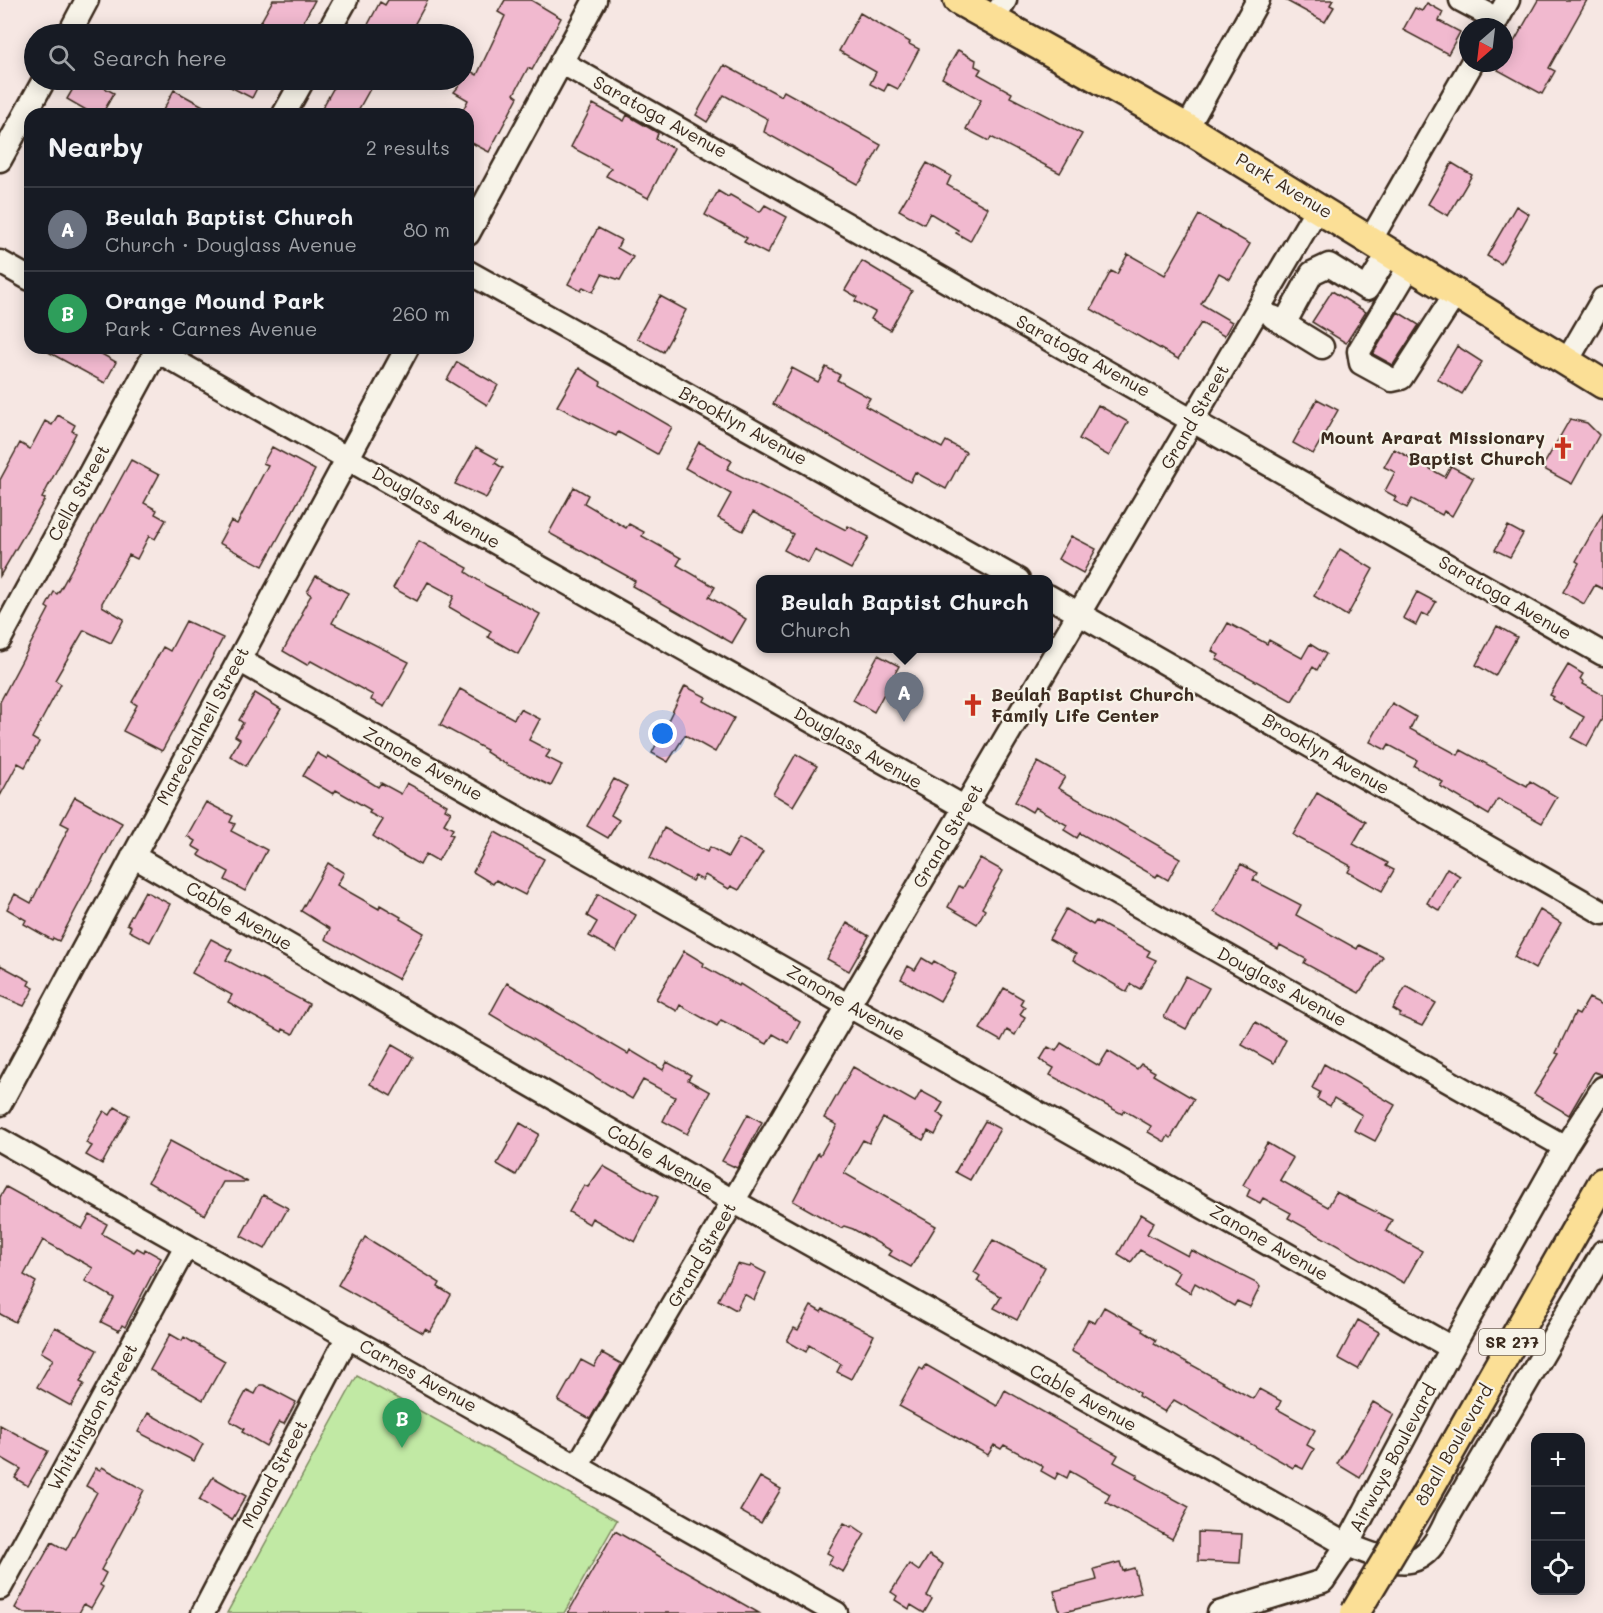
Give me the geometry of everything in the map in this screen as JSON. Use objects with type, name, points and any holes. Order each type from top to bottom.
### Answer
[{"type":"main road","name":"Park Avenue","points":[[958,0],[999,10],[1603,384]]},
{"type":"main road","name":"8Ball Boulevard","points":[[1355,1613],[1422,1501],[1603,1182]]},
{"type":"street","points":[[74,24],[87,0]]},
{"type":"street","points":[[333,24],[346,0]]},
{"type":"street","points":[[474,223],[595,0]]},
{"type":"street","points":[[1187,128],[1257,0]]},
{"type":"street","points":[[1461,0],[1499,15]]},
{"type":"street","name":"Saratoga Avenue","points":[[561,62],[1194,419],[1603,654]]},
{"type":"street","points":[[1456,293],[1401,378],[1392,380],[1361,363],[1359,351],[1390,252],[1468,72]]},
{"type":"street","points":[[29,108],[38,90]]},
{"type":"street","points":[[287,108],[297,90]]},
{"type":"street","points":[[0,160],[24,116]]},
{"type":"street","name":"Grand Street","points":[[578,1465],[1318,207]]},
{"type":"street","points":[[1284,324],[1312,273],[1319,268],[1329,265],[1367,289],[1390,252]]},
{"type":"street","points":[[0,262],[24,276]]},
{"type":"street","name":"Brooklyn Avenue","points":[[474,275],[1011,575]]},
{"type":"street","points":[[1566,361],[1603,298]]},
{"type":"street","points":[[1259,308],[1322,346]]},
{"type":"street","name":"Cella Street","points":[[0,639],[153,354]]},
{"type":"street","name":"Douglass Avenue","points":[[165,354],[1565,1147]]},
{"type":"street","name":"Marechalneil Street","points":[[0,1104],[404,354]]},
{"type":"street","name":"Brooklyn Avenue","points":[[1053,599],[1603,913]]},
{"type":"street","name":"Zanone Avenue","points":[[239,660],[1452,1348]]},
{"type":"street","name":"Cable Avenue","points":[[133,856],[733,1201],[1347,1545]]},
{"type":"street","name":"Airways Boulevard","points":[[1603,1088],[1565,1147],[1452,1348],[1347,1545],[1398,1564],[1416,1560],[1437,1542],[1448,1517],[1597,1276],[1603,1252]]},
{"type":"street","name":"Carnes Avenue","points":[[0,1140],[836,1613]]},
{"type":"street","name":"Whittington Street","points":[[0,1588],[186,1246]]},
{"type":"street","name":"Mound Street","points":[[202,1613],[348,1336]]},
{"type":"street","points":[[1219,1613],[1323,1581],[1347,1545]]},
{"type":"green space","points":[[357,1376],[617,1520],[564,1613],[227,1613]]},
{"type":"building","points":[[273,0],[315,0],[302,24],[260,24]]},
{"type":"building","points":[[388,0],[428,0],[415,24],[368,24],[380,2],[385,5]]},
{"type":"building","points":[[505,0],[531,0],[561,18],[532,70],[528,68],[514,94],[518,97],[489,152],[474,144],[474,108],[464,108],[468,100],[454,92],[456,90],[474,90],[474,73],[477,75],[505,16],[498,12]]},
{"type":"building","points":[[1285,0],[1333,0],[1330,5],[1334,7],[1325,22]]},
{"type":"building","points":[[1538,0],[1587,0],[1549,68],[1555,71],[1542,94],[1502,72],[1513,72],[1513,44]]},
{"type":"building","points":[[1427,3],[1443,12],[1439,21],[1459,31],[1448,54],[1403,30],[1415,8],[1422,11]]},
{"type":"building","points":[[860,13],[919,49],[898,89],[888,84],[884,91],[870,84],[876,72],[839,51]]},
{"type":"building","points":[[958,50],[976,60],[975,66],[981,69],[978,74],[1012,93],[1010,97],[1082,134],[1060,173],[991,137],[989,141],[966,129],[981,100],[942,78]]},
{"type":"building","points":[[724,65],[781,96],[784,91],[881,145],[861,180],[857,184],[764,132],[768,119],[724,95],[707,122],[696,115]]},
{"type":"building","points":[[72,90],[108,90],[114,93],[105,108],[83,108],[67,99]]},
{"type":"building","points":[[174,90],[207,108],[164,108]]},
{"type":"building","points":[[236,90],[256,90],[252,98]]},
{"type":"building","points":[[332,90],[369,90],[359,108],[322,108]]},
{"type":"building","points":[[593,104],[624,121],[627,115],[658,133],[656,139],[674,148],[648,198],[606,176],[611,168],[571,147]]},
{"type":"building","points":[[927,163],[951,176],[947,185],[988,208],[970,241],[956,233],[958,230],[930,213],[924,224],[899,210]]},
{"type":"building","points":[[1452,163],[1472,175],[1448,216],[1428,204]]},
{"type":"building","points":[[718,191],[760,212],[765,205],[787,217],[767,254],[744,242],[747,238],[705,215]]},
{"type":"building","points":[[1516,206],[1529,214],[1501,264],[1487,256]]},
{"type":"building","points":[[1199,215],[1250,244],[1230,279],[1219,273],[1201,304],[1232,322],[1224,336],[1201,323],[1178,359],[1091,309],[1111,271],[1117,274],[1128,254],[1165,275]]},
{"type":"building","points":[[598,228],[621,240],[617,248],[633,257],[620,280],[602,274],[593,292],[583,287],[581,291],[568,284]]},
{"type":"building","points":[[862,261],[912,291],[890,330],[871,319],[875,312],[855,301],[857,297],[845,290]]},
{"type":"building","points":[[1332,291],[1366,312],[1346,343],[1312,322]]},
{"type":"building","points":[[660,296],[686,310],[663,352],[637,338]]},
{"type":"building","points":[[1398,312],[1419,325],[1393,365],[1373,354]]},
{"type":"building","points":[[1457,346],[1482,362],[1462,394],[1437,379]]},
{"type":"building","points":[[52,354],[102,354],[116,362],[105,383]]},
{"type":"building","points":[[457,362],[498,385],[487,405],[447,380]]},
{"type":"building","points":[[826,367],[840,375],[837,380],[870,398],[865,406],[942,448],[946,441],[966,452],[946,489],[915,472],[910,482],[773,404],[792,368],[818,382]]},
{"type":"building","points":[[579,368],[601,382],[600,385],[672,427],[657,454],[618,432],[616,436],[557,406]]},
{"type":"building","points":[[1317,399],[1338,410],[1313,454],[1293,443]]},
{"type":"building","points":[[1098,405],[1128,422],[1109,456],[1079,439]]},
{"type":"building","points":[[58,415],[75,425],[72,431],[76,433],[42,498],[45,499],[0,576],[0,480],[20,443],[30,449],[45,421],[52,425]]},
{"type":"building","points":[[1570,419],[1587,423],[1599,435],[1572,484],[1542,468]]},
{"type":"building","points":[[699,442],[732,461],[727,469],[846,530],[848,526],[869,537],[851,569],[815,550],[808,563],[784,550],[793,534],[753,512],[743,531],[718,518],[731,494],[685,468]]},
{"type":"building","points":[[272,447],[315,470],[263,566],[219,543],[231,521],[237,524],[268,465],[263,463]]},
{"type":"building","points":[[476,447],[498,459],[495,463],[503,468],[486,498],[455,484]]},
{"type":"building","points":[[1394,449],[1445,477],[1451,466],[1473,478],[1452,516],[1444,511],[1442,515],[1412,499],[1407,508],[1394,501],[1396,497],[1385,491],[1395,472],[1384,467]]},
{"type":"building","points":[[131,460],[159,475],[144,503],[157,510],[155,514],[166,520],[155,539],[149,536],[137,559],[129,555],[102,603],[102,606],[124,619],[111,643],[84,630],[55,680],[61,684],[32,738],[39,742],[25,767],[18,763],[0,796],[0,702],[49,609],[46,607],[54,592],[57,594],[60,590]]},
{"type":"building","points":[[574,487],[588,495],[584,503],[626,528],[629,524],[644,532],[642,536],[681,558],[677,565],[715,587],[709,597],[746,619],[732,643],[632,586],[635,581],[627,576],[549,533]]},
{"type":"building","points":[[1603,513],[1603,589],[1595,585],[1584,604],[1563,592],[1579,563],[1576,561]]},
{"type":"building","points":[[1508,526],[1523,534],[1510,557],[1495,550]]},
{"type":"building","points":[[1071,536],[1096,549],[1083,573],[1058,559]]},
{"type":"building","points":[[419,541],[468,568],[466,572],[487,586],[540,614],[518,654],[488,637],[491,631],[449,607],[454,596],[428,582],[417,601],[393,588]]},
{"type":"building","points":[[1340,549],[1373,569],[1347,616],[1314,596]]},
{"type":"building","points":[[316,576],[348,593],[332,623],[409,662],[384,707],[371,700],[373,695],[311,661],[307,665],[283,651],[303,614],[301,613],[311,595],[307,592]]},
{"type":"building","points":[[1417,592],[1436,602],[1428,616],[1422,613],[1416,625],[1403,618]]},
{"type":"building","points":[[186,621],[223,638],[162,751],[123,731],[137,705],[132,702],[163,647],[170,651]]},
{"type":"building","points":[[1228,623],[1267,644],[1269,640],[1302,658],[1310,644],[1326,654],[1317,670],[1313,667],[1292,701],[1216,659],[1219,655],[1212,651]]},
{"type":"building","points":[[1497,626],[1517,637],[1495,676],[1476,665]]},
{"type":"building","points":[[878,655],[899,666],[874,712],[853,700]]},
{"type":"building","points":[[1568,665],[1583,674],[1580,679],[1584,682],[1583,684],[1603,695],[1603,717],[1587,746],[1572,738],[1584,717],[1552,699],[1554,697],[1550,695]]},
{"type":"building","points":[[685,686],[706,697],[704,701],[734,718],[715,752],[685,735],[668,762],[652,753]]},
{"type":"building","points":[[460,689],[514,719],[520,709],[540,719],[529,740],[550,751],[546,757],[562,765],[551,786],[500,761],[486,752],[487,750],[440,725]]},
{"type":"building","points":[[255,693],[281,709],[246,766],[230,756],[240,739],[235,736],[243,723],[239,720]]},
{"type":"building","points":[[1392,703],[1416,717],[1410,729],[1458,755],[1461,750],[1527,786],[1530,781],[1557,797],[1542,823],[1498,799],[1489,815],[1440,786],[1443,782],[1414,766],[1417,760],[1389,745],[1386,750],[1370,742]]},
{"type":"building","points":[[317,753],[327,759],[328,756],[378,787],[381,783],[401,794],[407,783],[447,805],[445,809],[451,812],[444,824],[453,829],[450,834],[453,835],[438,861],[426,854],[420,865],[397,852],[373,836],[383,820],[369,813],[371,810],[336,790],[333,794],[303,776]]},
{"type":"building","points":[[796,754],[817,766],[793,806],[773,794]]},
{"type":"building","points":[[1038,762],[1065,777],[1058,788],[1180,858],[1168,880],[1158,874],[1156,877],[1080,833],[1077,838],[1064,830],[1067,825],[1035,807],[1032,812],[1015,802]]},
{"type":"building","points":[[614,779],[627,786],[611,815],[619,820],[608,838],[587,826]]},
{"type":"building","points":[[1317,793],[1366,822],[1353,844],[1388,863],[1386,866],[1394,870],[1382,891],[1348,872],[1351,866],[1293,835]]},
{"type":"building","points":[[75,797],[122,823],[59,941],[53,938],[52,940],[24,924],[26,920],[7,909],[15,894],[31,903],[69,827],[61,823]]},
{"type":"building","points":[[206,802],[233,816],[230,822],[235,824],[231,831],[267,850],[245,891],[225,880],[229,872],[198,855],[201,851],[192,846],[195,841],[187,836]]},
{"type":"building","points":[[664,828],[707,852],[710,847],[728,857],[739,838],[763,852],[739,890],[731,886],[729,889],[705,875],[702,880],[695,876],[692,881],[650,858]]},
{"type":"building","points":[[495,832],[544,859],[525,895],[496,880],[493,884],[473,872]]},
{"type":"building","points":[[980,858],[1003,871],[982,908],[985,910],[977,924],[948,907],[959,886],[963,888]]},
{"type":"building","points":[[328,863],[344,873],[337,885],[379,909],[380,905],[424,933],[398,979],[325,939],[330,929],[301,911]]},
{"type":"building","points":[[1241,864],[1257,873],[1253,880],[1301,905],[1296,915],[1357,949],[1359,945],[1383,957],[1359,993],[1304,963],[1306,959],[1280,945],[1278,949],[1214,912]]},
{"type":"building","points":[[1447,868],[1460,876],[1440,911],[1427,903]]},
{"type":"building","points":[[145,891],[170,904],[150,942],[129,931],[131,926],[127,924]]},
{"type":"building","points":[[598,894],[636,915],[616,951],[589,936],[597,922],[587,916]]},
{"type":"building","points":[[1066,909],[1093,925],[1096,921],[1150,951],[1147,956],[1156,960],[1140,989],[1131,984],[1127,992],[1073,960],[1076,954],[1049,939]]},
{"type":"building","points":[[1540,910],[1561,923],[1535,969],[1514,957]]},
{"type":"building","points":[[847,923],[869,936],[849,971],[827,959]]},
{"type":"building","points":[[211,939],[232,950],[226,960],[309,1004],[293,1034],[283,1029],[282,1032],[228,1002],[232,995],[192,973]]},
{"type":"building","points":[[684,951],[704,963],[703,966],[739,986],[740,984],[800,1022],[789,1043],[773,1034],[767,1044],[721,1020],[717,1026],[680,1005],[677,1011],[656,999]]},
{"type":"building","points":[[922,958],[932,964],[934,961],[956,974],[940,1001],[901,979],[908,966],[915,970]]},
{"type":"building","points":[[0,965],[30,981],[28,985],[34,988],[24,1006],[0,996]]},
{"type":"building","points":[[1186,976],[1209,988],[1186,1029],[1164,1017]]},
{"type":"building","points":[[507,983],[628,1054],[630,1050],[663,1070],[667,1062],[691,1075],[688,1080],[710,1092],[687,1134],[663,1121],[675,1097],[643,1080],[632,1099],[490,1014]]},
{"type":"building","points":[[1406,986],[1436,1003],[1422,1026],[1399,1016],[1401,1014],[1393,1009]]},
{"type":"building","points":[[1004,988],[1023,999],[1020,1004],[1025,1007],[1020,1014],[1025,1017],[1015,1035],[1007,1030],[1001,1041],[980,1029]]},
{"type":"building","points":[[1589,998],[1603,1005],[1603,1075],[1594,1072],[1569,1115],[1534,1094],[1559,1054],[1556,1053],[1575,1013],[1579,1015]]},
{"type":"building","points":[[1255,1022],[1286,1040],[1274,1063],[1242,1045]]},
{"type":"building","points":[[1061,1043],[1099,1066],[1108,1051],[1137,1069],[1141,1064],[1155,1072],[1153,1075],[1194,1099],[1171,1138],[1168,1136],[1165,1142],[1148,1132],[1151,1126],[1124,1110],[1122,1114],[1050,1075],[1054,1068],[1040,1060],[1048,1047],[1056,1051]]},
{"type":"building","points":[[392,1045],[413,1057],[391,1096],[370,1084]]},
{"type":"building","points":[[1324,1064],[1395,1105],[1375,1141],[1354,1130],[1362,1115],[1334,1098],[1330,1106],[1317,1099],[1320,1092],[1312,1088]]},
{"type":"building","points":[[853,1067],[915,1102],[921,1091],[943,1103],[937,1113],[944,1117],[935,1135],[928,1131],[923,1140],[883,1118],[869,1143],[863,1140],[844,1173],[936,1226],[911,1267],[889,1255],[892,1251],[853,1229],[844,1226],[841,1228],[793,1201],[818,1153],[820,1155],[837,1125],[824,1118]]},
{"type":"building","points":[[115,1107],[129,1115],[102,1164],[86,1155],[92,1146],[86,1143],[104,1111],[110,1115]]},
{"type":"building","points":[[748,1114],[762,1122],[737,1168],[722,1161]]},
{"type":"building","points":[[985,1121],[1000,1129],[970,1180],[955,1172]]},
{"type":"building","points":[[520,1123],[539,1134],[516,1175],[497,1164]]},
{"type":"building","points":[[170,1141],[248,1182],[223,1182],[205,1215],[148,1182]]},
{"type":"building","points":[[1267,1143],[1293,1158],[1280,1180],[1328,1207],[1336,1192],[1392,1220],[1386,1231],[1422,1251],[1404,1283],[1288,1218],[1291,1213],[1263,1198],[1260,1203],[1247,1196],[1250,1189],[1243,1185]]},
{"type":"building","points":[[603,1166],[658,1197],[635,1242],[592,1218],[589,1224],[569,1212],[584,1185],[588,1187]]},
{"type":"building","points":[[6,1187],[82,1229],[90,1215],[107,1224],[102,1234],[134,1252],[137,1248],[144,1252],[145,1249],[161,1258],[125,1327],[122,1325],[119,1331],[101,1322],[114,1298],[85,1281],[93,1268],[43,1240],[24,1275],[36,1282],[15,1322],[0,1314],[0,1197]]},
{"type":"building","points":[[263,1195],[288,1208],[265,1249],[241,1236]]},
{"type":"building","points":[[1141,1214],[1154,1222],[1147,1234],[1188,1256],[1191,1250],[1258,1284],[1260,1287],[1250,1307],[1237,1301],[1234,1306],[1195,1283],[1190,1293],[1173,1283],[1179,1272],[1140,1250],[1131,1262],[1118,1254]]},
{"type":"building","points":[[365,1237],[440,1283],[438,1287],[451,1295],[430,1332],[425,1329],[423,1333],[338,1285]]},
{"type":"building","points":[[993,1240],[1045,1267],[1017,1320],[994,1308],[1001,1297],[977,1281],[980,1276],[974,1272]]},
{"type":"building","points":[[737,1264],[750,1267],[751,1265],[766,1273],[754,1300],[744,1294],[736,1310],[718,1300]]},
{"type":"building","points":[[811,1306],[821,1312],[823,1309],[874,1335],[851,1379],[837,1372],[841,1364],[809,1345],[806,1352],[787,1341],[794,1328],[798,1330]]},
{"type":"building","points":[[1104,1307],[1143,1329],[1142,1331],[1156,1340],[1154,1344],[1253,1399],[1259,1389],[1281,1401],[1277,1409],[1315,1430],[1307,1445],[1314,1449],[1303,1469],[1295,1465],[1293,1468],[1174,1400],[1165,1412],[1138,1396],[1139,1393],[1103,1369],[1071,1351],[1088,1320],[1095,1323]]},
{"type":"building","points":[[1358,1320],[1379,1332],[1358,1369],[1338,1358]]},
{"type":"building","points":[[55,1327],[97,1350],[80,1382],[84,1384],[71,1406],[37,1387],[53,1359],[41,1352]]},
{"type":"building","points":[[170,1334],[182,1341],[184,1337],[225,1361],[203,1400],[150,1370]]},
{"type":"building","points":[[602,1353],[622,1364],[590,1419],[558,1401],[581,1360],[594,1367]]},
{"type":"building","points":[[926,1365],[997,1406],[1005,1390],[1118,1455],[1114,1462],[1138,1475],[1136,1478],[1189,1507],[1172,1539],[1106,1502],[1110,1494],[1070,1471],[1067,1478],[1058,1473],[1055,1479],[1041,1471],[1043,1467],[1041,1465],[1004,1445],[1001,1449],[994,1445],[988,1455],[899,1406],[920,1368],[923,1370]]},
{"type":"building","points":[[260,1385],[296,1402],[284,1424],[279,1422],[266,1446],[242,1432],[244,1429],[230,1421],[247,1390],[255,1394]]},
{"type":"building","points":[[1373,1402],[1394,1414],[1360,1478],[1337,1464]]},
{"type":"building","points":[[148,1413],[203,1444],[194,1461],[138,1432]]},
{"type":"building","points":[[0,1425],[48,1451],[28,1486],[15,1478],[21,1469],[0,1457]]},
{"type":"building","points":[[102,1467],[144,1490],[101,1570],[106,1573],[100,1585],[103,1587],[91,1608],[84,1604],[79,1613],[24,1613],[15,1608],[52,1542],[66,1550],[97,1492],[86,1486],[96,1468],[100,1470]]},
{"type":"building","points":[[213,1477],[246,1496],[232,1520],[199,1500]]},
{"type":"building","points":[[760,1477],[781,1489],[761,1523],[740,1511]]},
{"type":"building","points":[[844,1523],[851,1527],[852,1525],[865,1534],[843,1572],[828,1564],[833,1556],[827,1553]]},
{"type":"building","points":[[615,1531],[759,1613],[568,1613]]},
{"type":"building","points":[[1198,1532],[1242,1534],[1240,1563],[1198,1561]]},
{"type":"building","points":[[929,1555],[943,1564],[927,1596],[932,1599],[924,1613],[911,1605],[909,1609],[895,1600],[897,1596],[891,1592],[909,1564],[919,1571]]},
{"type":"building","points":[[1120,1562],[1123,1571],[1134,1568],[1141,1593],[1060,1613],[1054,1591],[1097,1580],[1094,1569]]},
{"type":"place","name":"Mount Ararat Missionary Baptist Church","points":[[1563,448]]},
{"type":"place","name":"Beulah Baptist Church Family Life Center","points":[[973,705]]},
{"type":"place","name":"Beulah Baptist Church","points":[[904,722]]},
{"type":"place","name":"Orange Mound Park","points":[[402,1448]]}]
